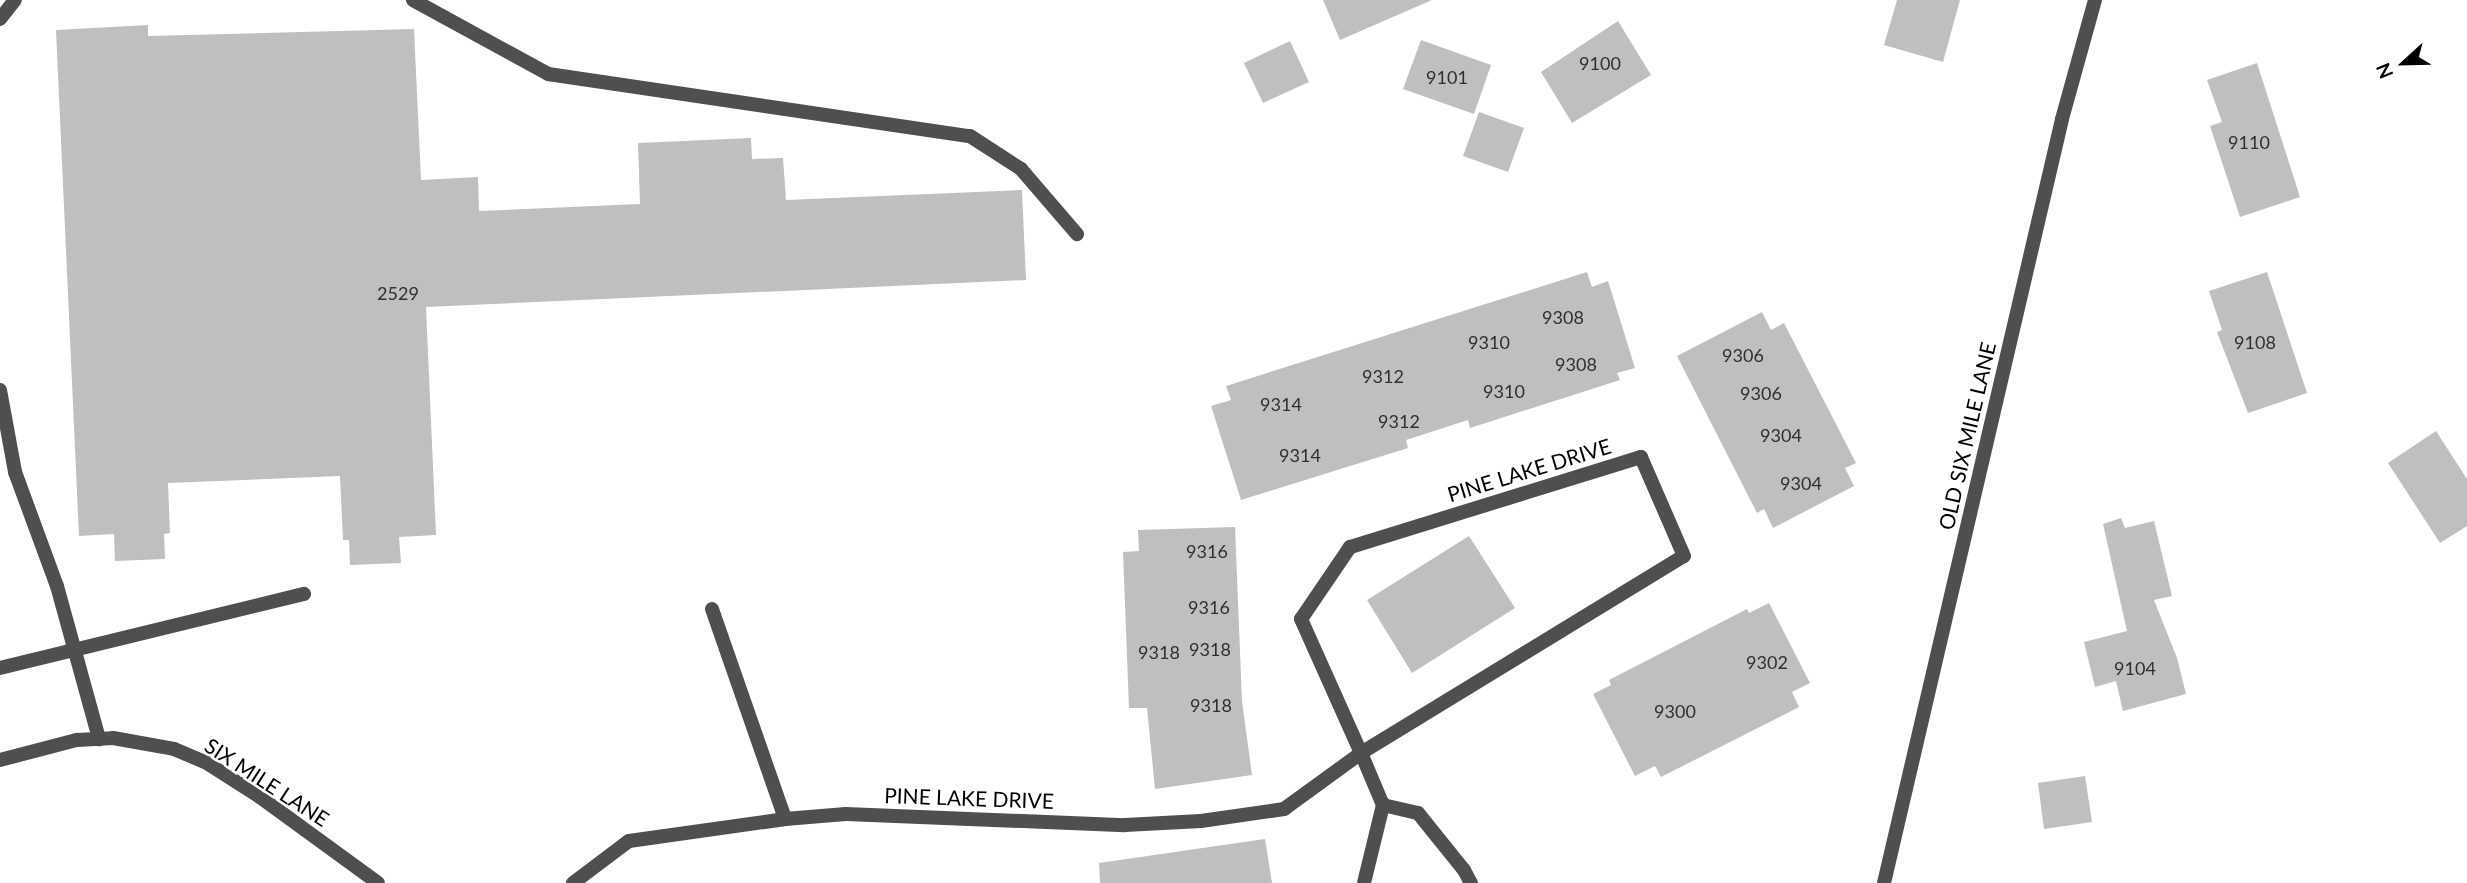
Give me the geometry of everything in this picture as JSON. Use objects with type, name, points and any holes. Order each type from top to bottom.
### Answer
[{"type":"street","points":[[0,19],[15,0]]},
{"type":"street","points":[[413,0],[548,74],[970,136],[1021,169],[1077,233]]},
{"type":"street","name":"OLD SIX MILE LANE","points":[[1884,883],[2062,118],[2095,0]]},
{"type":"street","points":[[0,390],[15,472],[57,586],[99,739]]},
{"type":"street","name":"PINE LAKE DRIVE","points":[[573,883],[629,841],[785,819],[846,814],[1125,825],[1202,821],[1284,809],[1361,753],[1684,556],[1641,457],[1350,547],[1301,619],[1361,753]]},
{"type":"street","points":[[0,668],[304,594]]},
{"type":"street","points":[[712,609],[785,819]]},
{"type":"street","name":"SIX MILE LANE","points":[[0,760],[42,747],[99,739],[148,743],[174,749],[207,763],[378,883]]},
{"type":"street","points":[[1361,753],[1383,805],[1364,883]]},
{"type":"street","points":[[1383,805],[1418,813],[1464,870],[1471,883]]},
{"type":"building","points":[[1323,0],[1432,0],[1340,40]]},
{"type":"building","points":[[1897,0],[1960,0],[1943,62],[1884,45]]},
{"type":"building","points":[[1618,21],[1651,75],[1572,123],[1541,72]]},
{"type":"building","points":[[148,25],[148,36],[414,29],[421,180],[478,177],[479,211],[640,204],[638,143],[751,138],[752,159],[783,158],[786,200],[1022,190],[1026,280],[426,307],[436,535],[399,537],[401,563],[350,565],[349,540],[343,540],[340,476],[168,483],[170,533],[164,534],[165,559],[115,561],[114,534],[79,536],[56,30]]},
{"type":"building","points":[[1421,40],[1491,65],[1474,114],[1403,89]]},
{"type":"building","points":[[1290,41],[1309,82],[1263,103],[1244,63]]},
{"type":"building","points":[[2257,63],[2300,197],[2240,217],[2210,126],[2222,122],[2207,80]]},
{"type":"building","points":[[1479,112],[1524,128],[1508,172],[1463,156]]},
{"type":"building","points":[[1587,272],[1592,287],[1608,281],[1635,368],[1617,373],[1620,380],[1470,428],[1468,420],[1406,440],[1408,448],[1241,500],[1211,406],[1231,400],[1226,386]]},
{"type":"building","points":[[2267,272],[2307,393],[2248,413],[2217,332],[2222,330],[2209,291]]},
{"type":"building","points":[[1762,312],[1771,330],[1784,323],[1856,463],[1845,468],[1854,486],[1773,528],[1764,509],[1757,513],[1677,356]]},
{"type":"building","points":[[2436,431],[2467,479],[2467,526],[2440,543],[2388,463]]},
{"type":"building","points":[[2121,518],[2125,528],[2154,521],[2172,596],[2154,600],[2177,658],[2186,694],[2123,711],[2116,681],[2095,687],[2084,642],[2127,631],[2103,524]]},
{"type":"building","points":[[1235,527],[1242,701],[1252,775],[1155,789],[1147,708],[1129,708],[1123,552],[1139,551],[1138,530]]},
{"type":"building","points":[[1469,536],[1515,608],[1412,673],[1367,600]]},
{"type":"building","points":[[1769,603],[1810,683],[1792,692],[1799,707],[1661,777],[1655,766],[1635,776],[1593,694],[1611,685],[1609,680],[1747,609],[1749,613]]},
{"type":"building","points":[[2085,776],[2092,822],[2044,829],[2038,783]]},
{"type":"building","points":[[1265,839],[1272,883],[1100,883],[1099,863]]}]
